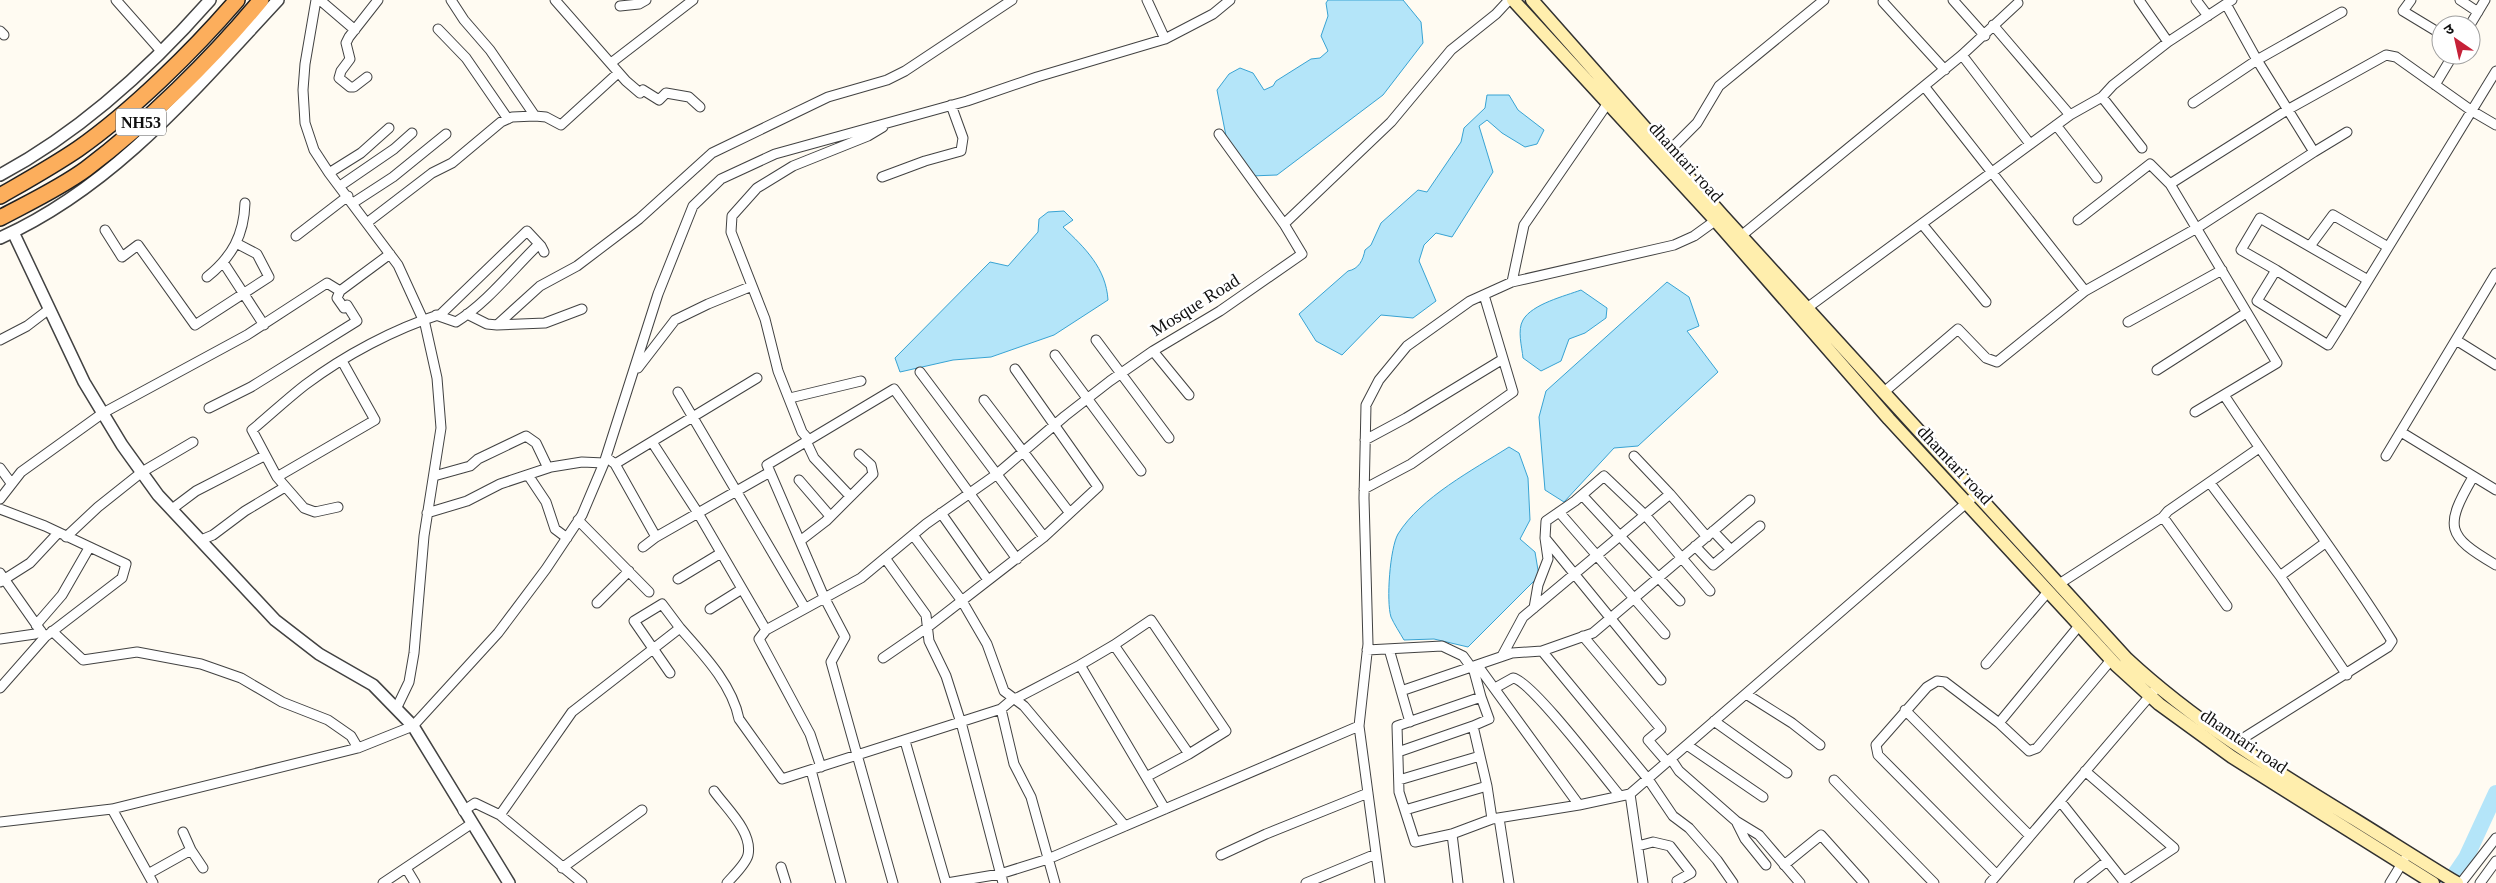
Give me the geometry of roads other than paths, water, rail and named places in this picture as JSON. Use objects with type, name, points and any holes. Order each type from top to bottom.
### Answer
[{"type":"highway","name":"NH53","points":[[0,196],[79,148],[134,102],[191,50],[237,0]]},
{"type":"highway","name":"NH53","points":[[0,218],[84,170],[130,133],[204,62],[261,0]]},
{"type":"main road","name":"dhamtari road","points":[[1511,0],[1611,98],[1719,218],[1889,419],[2078,627],[2111,660],[2154,691],[2232,756],[2402,864],[2435,879]]},
{"type":"main road","points":[[1532,0],[1611,98],[1668,153],[1719,218],[1741,236],[2127,658],[2154,691],[2234,744],[2409,853],[2435,879],[2459,883]]},
{"type":"street","points":[[116,0],[161,51]]},
{"type":"street","points":[[0,175],[69,132],[161,51],[210,0]]},
{"type":"street","points":[[0,238],[82,193],[141,143],[278,0]]},
{"type":"street","points":[[355,30],[318,0],[305,64],[305,123],[314,150],[329,173],[368,222],[398,265],[422,320],[437,378],[441,428],[428,513],[412,663],[409,682],[397,708]]},
{"type":"street","points":[[367,78],[354,87],[350,87],[339,78],[350,59],[346,43],[378,0]]},
{"type":"street","points":[[451,0],[464,20],[490,50],[535,116]]},
{"type":"street","points":[[556,0],[618,73],[640,93],[643,90],[659,100],[666,93],[688,97],[700,107]]},
{"type":"street","points":[[620,6],[639,4],[646,0]]},
{"type":"street","points":[[611,64],[693,0]]},
{"type":"street","points":[[497,325],[540,286],[577,266],[639,219],[712,153],[828,97],[887,80],[906,71],[1012,0]]},
{"type":"street","points":[[1147,0],[1166,39]]},
{"type":"street","points":[[0,822],[112,809],[358,748],[413,726],[498,633],[546,569],[578,520],[605,460],[658,294],[693,206],[721,179],[775,154],[951,105],[1166,39],[1213,14],[1230,0]]},
{"type":"street","points":[[1219,134],[1284,224],[1391,122],[1451,50],[1511,0]]},
{"type":"street","points":[[1668,153],[1697,123],[1719,86],[1824,0]]},
{"type":"street","points":[[1953,0],[1985,36]]},
{"type":"street","points":[[2139,0],[2168,42]]},
{"type":"street","points":[[2196,0],[2208,16]]},
{"type":"street","points":[[2410,0],[2403,11],[2431,28]]},
{"type":"street","points":[[2460,0],[2478,12]]},
{"type":"street","points":[[2476,15],[2485,0]]},
{"type":"street","points":[[1883,2],[1945,70]]},
{"type":"street","points":[[1807,308],[2056,125],[2102,96],[2113,85],[2168,42],[2229,2],[2257,60],[2314,152]]},
{"type":"street","points":[[1741,236],[1945,70],[1985,36],[2018,3]]},
{"type":"street","points":[[2193,103],[2257,60],[2342,12]]},
{"type":"street","points":[[1994,25],[2070,115]]},
{"type":"street","points":[[438,29],[466,58],[508,119]]},
{"type":"street","points":[[1962,55],[2030,144]]},
{"type":"street","points":[[2170,184],[2287,110],[2386,55],[2396,57],[2472,111],[2496,125]]},
{"type":"street","points":[[2435,85],[2447,65]]},
{"type":"street","points":[[2276,270],[2257,301],[2328,345],[2496,71]]},
{"type":"street","points":[[368,222],[432,173],[452,163],[492,128],[508,119],[535,116],[546,117],[561,125],[618,73]]},
{"type":"street","points":[[1924,86],[1993,171],[2085,291]]},
{"type":"street","points":[[2102,96],[2142,148]]},
{"type":"street","points":[[1512,282],[1524,225],[1611,98]]},
{"type":"street","points":[[882,177],[925,161],[961,151],[963,138],[951,105]]},
{"type":"street","points":[[850,496],[814,458],[808,441],[802,432],[778,371],[765,319],[730,232],[732,216],[757,188],[793,166],[868,136],[894,120]]},
{"type":"street","points":[[2056,125],[2097,178]]},
{"type":"street","points":[[329,173],[361,154],[389,128]]},
{"type":"street","points":[[1884,392],[1958,329],[1986,358],[1997,362],[2085,291],[2197,228],[2347,132]]},
{"type":"street","points":[[340,186],[394,149],[412,133]]},
{"type":"street","points":[[296,236],[350,199],[393,176],[446,134]]},
{"type":"street","points":[[2078,220],[2150,164],[2170,184],[2197,228],[2277,363],[2195,412]]},
{"type":"street","points":[[207,277],[224,262],[242,232],[245,203]]},
{"type":"street","points":[[2310,246],[2333,215],[2388,247]]},
{"type":"street","points":[[1380,883],[1359,726],[1367,650],[1364,489],[1366,405],[1379,380],[1407,346],[1470,301],[1512,282],[1674,245],[1694,236],[1719,218]]},
{"type":"street","points":[[2348,314],[2241,250],[2260,218],[2368,280]]},
{"type":"street","name":"Mosque Road","points":[[766,630],[861,578],[941,513],[997,474],[1054,425],[1122,373],[1153,351],[1220,311],[1302,254],[1284,224]]},
{"type":"street","points":[[1922,224],[1986,302]]},
{"type":"street","points":[[105,230],[122,257],[138,245],[195,325],[269,277],[258,254],[236,243]]},
{"type":"street","points":[[338,507],[315,512],[304,508],[277,477],[264,456],[252,430],[306,385],[342,361],[422,320],[441,314],[527,231],[544,252]]},
{"type":"street","points":[[13,232],[69,354],[122,445],[158,495],[275,620],[319,654],[373,685],[397,708],[413,726],[471,824],[509,883]]},
{"type":"street","points":[[436,315],[456,322],[505,280],[538,244]]},
{"type":"street","points":[[209,408],[250,386],[356,321],[347,305],[344,308],[337,298],[340,291],[390,254]]},
{"type":"street","points":[[224,262],[264,324]]},
{"type":"street","points":[[2128,322],[2222,270]]},
{"type":"street","points":[[2386,456],[2496,273]]},
{"type":"street","points":[[0,499],[21,472],[103,413],[264,324],[327,283],[340,291]]},
{"type":"street","points":[[632,378],[675,320],[752,286]]},
{"type":"street","points":[[1364,489],[1411,464],[1512,392],[1484,294]]},
{"type":"street","points":[[467,314],[486,324],[545,323],[582,309]]},
{"type":"street","points":[[0,340],[26,326],[48,310]]},
{"type":"street","points":[[2157,370],[2246,313]]},
{"type":"street","points":[[1096,340],[1169,438]]},
{"type":"street","points":[[2456,340],[2496,365]]},
{"type":"street","points":[[1153,351],[1189,395]]},
{"type":"street","points":[[1055,355],[1141,471]]},
{"type":"street","points":[[1366,440],[1503,359]]},
{"type":"street","points":[[277,477],[375,420],[342,361]]},
{"type":"street","points":[[883,658],[928,627],[1017,559],[1098,487],[1015,369]]},
{"type":"street","points":[[920,372],[1044,537]]},
{"type":"street","points":[[615,464],[757,378]]},
{"type":"street","points":[[790,398],[861,381]]},
{"type":"street","points":[[892,883],[831,662],[844,637],[824,597],[767,465],[894,389],[968,494],[1017,559]]},
{"type":"street","points":[[678,392],[805,608]]},
{"type":"street","points":[[2224,395],[2259,448],[2355,582],[2392,641],[2388,647],[2347,675],[2234,744]]},
{"type":"street","points":[[984,400],[1069,512]]},
{"type":"street","points":[[2401,432],[2496,490]]},
{"type":"street","points":[[434,476],[470,466],[478,460],[526,436],[536,443],[548,468]]},
{"type":"street","points":[[192,442],[142,472],[62,535],[30,563],[2,579],[43,631],[83,660],[137,652],[201,664],[241,678],[282,702],[328,720],[351,736],[358,748]]},
{"type":"street","points":[[652,442],[698,513],[766,630],[759,639],[810,734],[822,767]]},
{"type":"street","points":[[2059,584],[2163,517],[2168,511],[2259,448]]},
{"type":"street","points":[[800,541],[830,516],[873,474],[871,465],[859,454]]},
{"type":"street","points":[[172,509],[196,491],[264,456]]},
{"type":"street","points":[[1634,456],[1710,534],[1731,550]]},
{"type":"street","points":[[428,513],[467,501],[500,484],[548,468],[605,460],[615,464],[656,537]]},
{"type":"street","points":[[0,468],[11,483]]},
{"type":"street","points":[[643,547],[656,537],[770,472]]},
{"type":"street","points":[[528,475],[546,502],[555,529],[567,538]]},
{"type":"street","points":[[1534,608],[1538,585],[1548,559],[1545,538],[1546,521],[1582,495],[1604,476],[1646,516],[1710,591]]},
{"type":"street","points":[[2473,477],[2460,501],[2453,520],[2456,537],[2468,549],[2496,565]]},
{"type":"street","points":[[799,480],[830,516]]},
{"type":"street","points":[[2210,483],[2280,576],[2347,675]]},
{"type":"street","points":[[201,540],[213,535],[285,487]]},
{"type":"street","points":[[1502,656],[1523,617],[1670,494]]},
{"type":"street","points":[[1481,697],[1397,726],[1399,792],[1415,842],[1452,834],[1496,818],[1579,805],[1630,794],[1977,494]]},
{"type":"street","points":[[1582,495],[1622,536],[1680,601]]},
{"type":"street","points":[[1401,691],[1475,667],[1502,656],[1512,653],[1542,651],[1594,633],[1750,500]]},
{"type":"street","points":[[0,509],[45,526],[126,564],[122,578],[43,631],[35,634],[0,638]]},
{"type":"street","points":[[1559,512],[1665,634]]},
{"type":"street","points":[[941,513],[988,580]]},
{"type":"street","points":[[2163,517],[2227,606]]},
{"type":"street","points":[[578,520],[649,592]]},
{"type":"street","points":[[1695,546],[1713,565],[1760,526]]},
{"type":"street","points":[[913,535],[962,601],[987,644],[1004,691],[1024,706],[1125,826]]},
{"type":"street","points":[[1545,538],[1574,576],[1661,680]]},
{"type":"street","points":[[2280,576],[2326,543]]},
{"type":"street","points":[[2,682],[43,631],[89,548]]},
{"type":"street","points":[[678,579],[721,553]]},
{"type":"street","points":[[885,558],[926,615],[929,641],[946,676],[961,722],[1002,883]]},
{"type":"street","points":[[597,603],[629,571]]},
{"type":"street","points":[[710,609],[742,589]]},
{"type":"street","points":[[1986,664],[2047,593]]},
{"type":"street","points":[[670,673],[634,622],[662,604],[680,628],[713,665],[737,708],[739,719],[782,779],[1001,709],[1014,699],[1114,645],[1151,620],[1226,731],[1146,777]]},
{"type":"street","points":[[1999,723],[2078,627]]},
{"type":"street","points":[[500,815],[572,712],[680,628]]},
{"type":"street","points":[[1583,636],[1661,729],[1648,740],[1679,771],[1736,821],[1759,835],[1800,883]]},
{"type":"street","points":[[1114,645],[1189,754]]},
{"type":"street","points":[[1367,650],[1442,646],[1463,656],[1494,688],[1579,805]]},
{"type":"street","points":[[1389,649],[1410,722]]},
{"type":"street","points":[[1542,651],[1648,779],[1673,816],[1689,828],[1717,860],[1733,883]]},
{"type":"street","points":[[1997,875],[1878,755],[1876,745],[1927,687],[1937,681],[1945,682],[1999,723],[2029,751],[2037,748],[2111,660]]},
{"type":"street","points":[[1080,664],[1165,809]]},
{"type":"street","points":[[1398,752],[1489,719],[1481,697],[1475,667]]},
{"type":"street","points":[[1494,688],[1513,678],[1523,682],[1553,714],[1620,796]]},
{"type":"street","points":[[1990,883],[2154,691]]},
{"type":"street","points":[[1746,694],[1792,723],[1820,745]]},
{"type":"street","points":[[1001,709],[1014,764],[1031,797],[1055,883]]},
{"type":"street","points":[[1906,710],[2030,836]]},
{"type":"street","points":[[1714,721],[1787,773]]},
{"type":"street","points":[[905,741],[947,883],[1000,874],[1048,858],[1359,726]]},
{"type":"street","points":[[1473,726],[1496,818],[1508,883]]},
{"type":"street","points":[[1687,745],[1764,797]]},
{"type":"street","points":[[1399,780],[1480,756]]},
{"type":"street","points":[[811,770],[841,883]]},
{"type":"street","points":[[2060,801],[2124,882],[2174,848],[2085,771]]},
{"type":"street","points":[[1834,780],[1934,883]]},
{"type":"street","points":[[1405,810],[1487,786]]},
{"type":"street","points":[[714,791],[742,829],[748,845],[748,857],[727,883]]},
{"type":"street","points":[[1220,855],[1266,834],[1368,793]]},
{"type":"street","points":[[1630,794],[1643,883]]},
{"type":"street","points":[[464,811],[475,803],[500,815],[582,883]]},
{"type":"street","points":[[112,809],[150,879],[191,850]]},
{"type":"street","points":[[562,868],[642,810]]},
{"type":"street","points":[[1736,821],[1745,839],[1766,866]]},
{"type":"street","points":[[383,883],[471,824]]},
{"type":"street","points":[[182,832],[203,868]]},
{"type":"street","points":[[1452,834],[1458,883]]},
{"type":"street","points":[[1784,864],[1820,835],[1864,883]]},
{"type":"street","points":[[2459,883],[2496,838]]},
{"type":"street","points":[[1638,846],[1653,842],[1670,846],[1691,873],[1677,881],[1678,883]]},
{"type":"street","points":[[2390,883],[2409,853]]},
{"type":"street","points":[[1306,883],[1376,854]]},
{"type":"street","points":[[2080,883],[2107,861]]},
{"type":"street","points":[[2480,883],[2496,861]]},
{"type":"street","points":[[781,867],[786,883]]},
{"type":"street","points":[[406,868],[415,883]]},
{"type":"water","points":[[1328,0],[1403,0],[1421,22],[1423,43],[1383,95],[1277,175],[1251,176],[1227,141],[1217,90],[1229,74],[1240,68],[1253,73],[1264,90],[1273,86],[1276,81],[1311,59],[1320,58],[1328,51],[1321,36],[1328,16],[1326,3]]},
{"type":"water","points":[[1487,95],[1509,95],[1518,110],[1544,130],[1537,144],[1525,147],[1502,133],[1487,120],[1479,126],[1493,172],[1452,237],[1436,233],[1424,245],[1419,261],[1436,301],[1413,318],[1381,315],[1342,355],[1316,341],[1299,314],[1348,271],[1358,266],[1362,261],[1365,250],[1371,245],[1381,223],[1418,190],[1427,192],[1461,142],[1464,128],[1485,108]]},
{"type":"water","points":[[1064,211],[1073,220],[1063,227],[1099,268],[1108,300],[1054,335],[991,357],[953,360],[900,372],[895,358],[990,262],[1008,266],[1038,232],[1039,219],[1048,212]]},
{"type":"water","points":[[1667,282],[1689,297],[1699,326],[1687,331],[1718,372],[1638,446],[1614,448],[1564,502],[1545,490],[1539,417],[1546,391]]},
{"type":"water","points":[[1581,290],[1607,308],[1606,318],[1585,333],[1569,339],[1561,361],[1541,371],[1523,358],[1520,334],[1521,324],[1527,314],[1541,305]]},
{"type":"water","points":[[1509,447],[1519,453],[1528,478],[1530,520],[1520,539],[1535,552],[1539,576],[1468,647],[1434,639],[1404,640],[1391,617],[1389,599],[1391,562],[1398,534],[1420,508],[1434,496]]},
{"type":"waterway","points":[[2449,883],[2466,858],[2496,793]]}]
